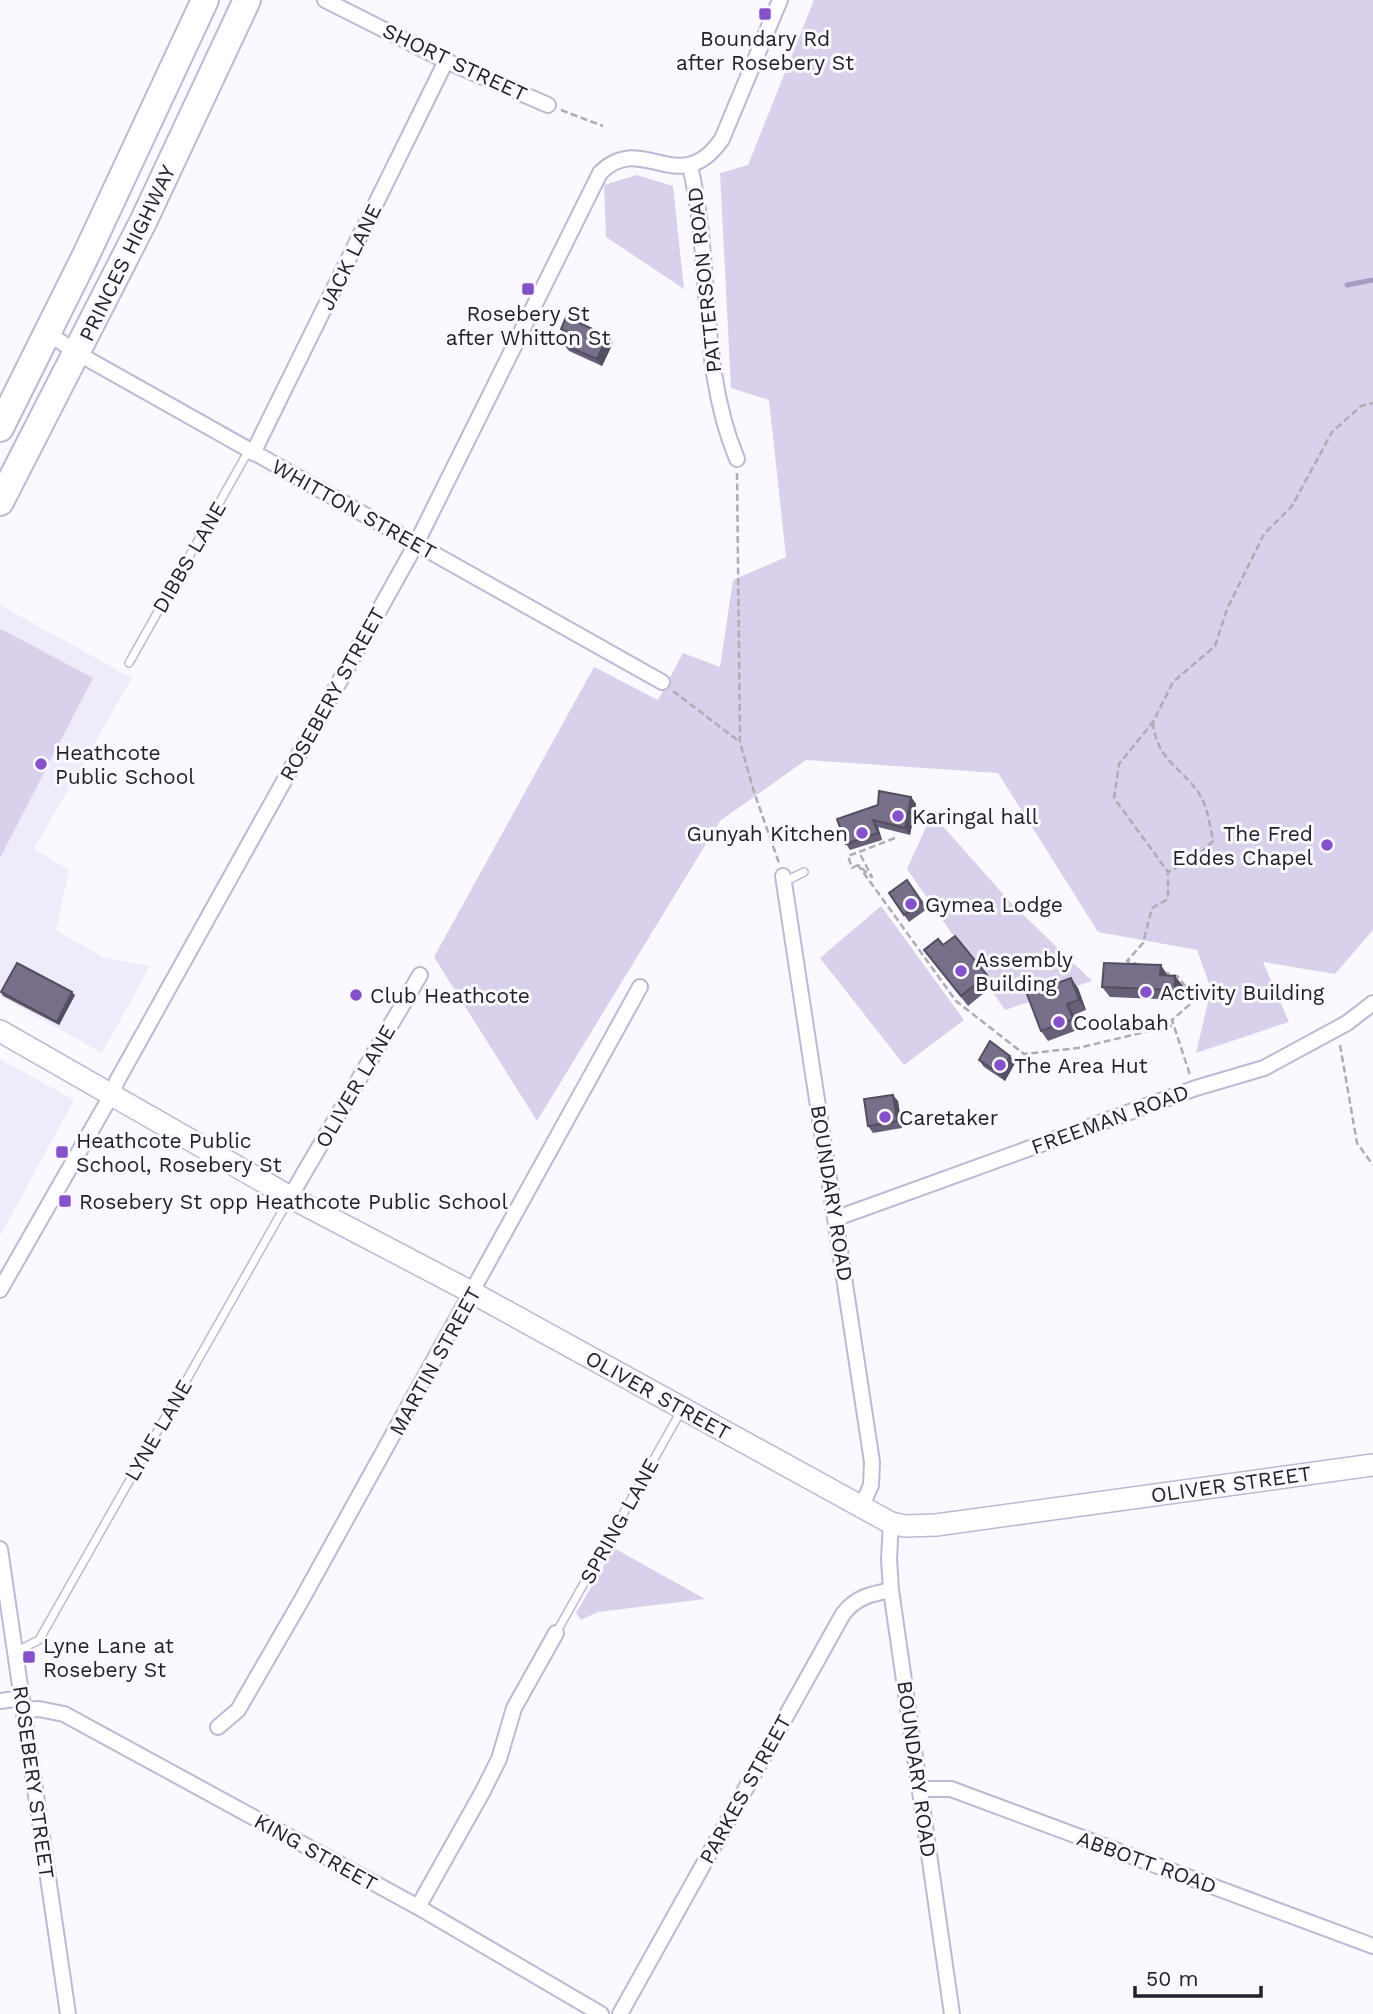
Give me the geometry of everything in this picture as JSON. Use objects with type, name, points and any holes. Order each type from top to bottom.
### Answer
[{"type":"highway","name":"PRINCES HIGHWAY","points":[[0,428],[48,333],[205,0]]},
{"type":"highway","name":"PRINCES HIGHWAY","points":[[0,502],[150,208],[247,0]]},
{"type":"street","name":"SHORT STREET","points":[[325,0],[446,61],[548,105]]},
{"type":"street","name":"PATTERSON ROAD","points":[[737,459],[726,434],[716,388],[697,200],[690,166],[707,157],[722,139],[780,0]]},
{"type":"street","name":"JACK LANE","points":[[251,452],[446,61]]},
{"type":"street","name":"ROSEBERY STREET","points":[[0,1290],[112,1094],[416,544],[600,173],[607,166],[626,158],[673,166],[690,166]]},
{"type":"street","name":"WHITTON STREET","points":[[48,333],[77,353],[251,452],[662,682]]},
{"type":"street","name":"BOUNDARY ROAD","points":[[784,879],[872,1462],[871,1485],[861,1508]]},
{"type":"street","name":"OLIVER LANE","points":[[290,1197],[420,975]]},
{"type":"street","name":"MARTIN STREET","points":[[218,1727],[238,1710],[301,1601],[640,987]]},
{"type":"street","name":"FREEMAN ROAD","points":[[837,1218],[1196,1088],[1264,1068],[1348,1023],[1373,1003]]},
{"type":"street","name":"OLIVER STREET","points":[[0,1031],[290,1197],[473,1293],[891,1523],[905,1526],[936,1525],[1373,1465]]},
{"type":"street","name":"BOUNDARY ROAD","points":[[891,1523],[891,1590],[952,2014]]},
{"type":"street","name":"ROSEBERY STREET","points":[[0,1549],[68,2014]]},
{"type":"street","name":"PARKES STREET","points":[[620,2014],[843,1614],[852,1602],[891,1590]]},
{"type":"street","points":[[418,1907],[483,1791],[499,1759],[513,1708],[556,1633]]},
{"type":"street","name":"KING STREET","points":[[0,1701],[64,1714],[418,1907],[601,2014]]},
{"type":"street","name":"ABBOTT ROAD","points":[[919,1789],[951,1789],[1373,1946]]},
{"type":"lane","name":"DIBBS LANE","points":[[129,663],[251,452]]},
{"type":"lane","points":[[784,879],[804,872]]},
{"type":"lane","name":"LYNE LANE","points":[[15,1652],[39,1640],[290,1197]]},
{"type":"lane","name":"SPRING LANE","points":[[556,1633],[682,1409]]},
{"type":"path","points":[[548,105],[603,126]]},
{"type":"path","points":[[1139,965],[1127,961],[1143,943],[1152,908],[1168,899],[1168,872],[1114,798],[1119,764],[1153,722],[1173,682],[1215,646],[1227,609],[1264,534],[1292,506],[1332,432],[1361,406],[1373,403]]},
{"type":"path","points":[[737,459],[740,742],[784,879]]},
{"type":"path","points":[[662,682],[740,742]]},
{"type":"path","points":[[1153,722],[1154,740],[1174,767],[1198,791],[1209,819],[1213,841],[1195,859],[1168,872]]},
{"type":"path","points":[[858,865],[852,867],[848,856],[895,838]]},
{"type":"path","points":[[858,865],[872,877],[859,852]]},
{"type":"path","points":[[858,865],[956,1001],[1024,1054],[1078,1048],[1174,1025]]},
{"type":"path","points":[[1152,969],[1177,976],[1196,999],[1172,1020],[1196,1088]]},
{"type":"path","points":[[1337,1028],[1357,1143],[1373,1165]]},
{"type":"shaded area","points":[[814,0],[1373,0],[1373,930],[1335,974],[1263,962],[1289,1022],[1196,1053],[1211,989],[1197,950],[1098,932],[998,773],[806,760],[720,821],[537,1121],[434,957],[594,667],[658,700],[683,653],[720,667],[733,580],[786,557],[769,400],[731,388],[720,173],[748,165]]},
{"type":"shaded area","points":[[637,175],[673,186],[684,289],[606,237],[604,185]]},
{"type":"shaded area","name":"Heathcote Public School","points":[[0,605],[132,678],[34,849],[69,870],[56,930],[103,957],[150,966],[102,1053],[0,996]]},
{"type":"shaded area","points":[[1,629],[93,678],[0,858],[0,631]]},
{"type":"shaded area","points":[[932,814],[1012,904],[1092,981],[1005,1010],[907,869]]},
{"type":"shaded area","points":[[881,906],[964,1020],[904,1065],[820,958]]},
{"type":"shaded area","points":[[0,1059],[74,1100],[0,1236]]},
{"type":"shaded area","points":[[614,1548],[705,1599],[598,1612],[581,1620],[576,1613]]},
{"type":"building","points":[[566,317],[608,336],[597,359],[564,345],[570,333],[561,329]]},
{"type":"building","points":[[879,791],[911,797],[905,828],[873,820],[878,833],[846,844],[837,819],[878,805]]},
{"type":"building","name":"Gymea Lodge","points":[[907,880],[922,902],[904,915],[889,893]]},
{"type":"building","name":"Assembly Building","points":[[955,936],[987,975],[961,996],[924,950],[938,939],[943,945]]},
{"type":"building","points":[[17,963],[72,992],[57,1022],[1,992]]},
{"type":"building","points":[[1104,963],[1161,965],[1160,975],[1175,976],[1175,990],[1102,987]]},
{"type":"building","name":"Coolabah","points":[[1071,978],[1079,1000],[1067,1004],[1073,1019],[1041,1031],[1027,994]]},
{"type":"building","points":[[990,1041],[1010,1056],[1000,1074],[979,1060]]},
{"type":"building","name":"Caretaker","points":[[893,1095],[897,1121],[868,1126],[864,1099]]},
{"type":"waterway","points":[[1347,285],[1373,280]]},
{"type":"place","name":"Boundary Rd after Rosebery St","points":[[765,14]]},
{"type":"place","name":"Rosebery St after Whitton St","points":[[528,289]]},
{"type":"place","name":"Heathcote Public School","points":[[41,764]]},
{"type":"place","name":"Karingal hall","points":[[898,816]]},
{"type":"place","name":"Gunyah Kitchen","points":[[862,833]]},
{"type":"place","name":"The Fred Eddes Chapel","points":[[1327,845]]},
{"type":"place","name":"Gymea Lodge","points":[[911,904]]},
{"type":"place","name":"Assembly Building","points":[[961,971]]},
{"type":"place","name":"Activity Building","points":[[1146,992]]},
{"type":"place","name":"Club Heathcote","points":[[356,995]]},
{"type":"place","name":"Coolabah","points":[[1059,1022]]},
{"type":"place","name":"The Area Hut","points":[[1000,1065]]},
{"type":"place","name":"Caretaker","points":[[885,1117]]},
{"type":"place","name":"Heathcote Public School, Rosebery St","points":[[62,1152]]},
{"type":"place","name":"Rosebery St opp Heathcote Public School","points":[[65,1201]]},
{"type":"place","name":"Lyne Lane at Rosebery St","points":[[29,1657]]}]
